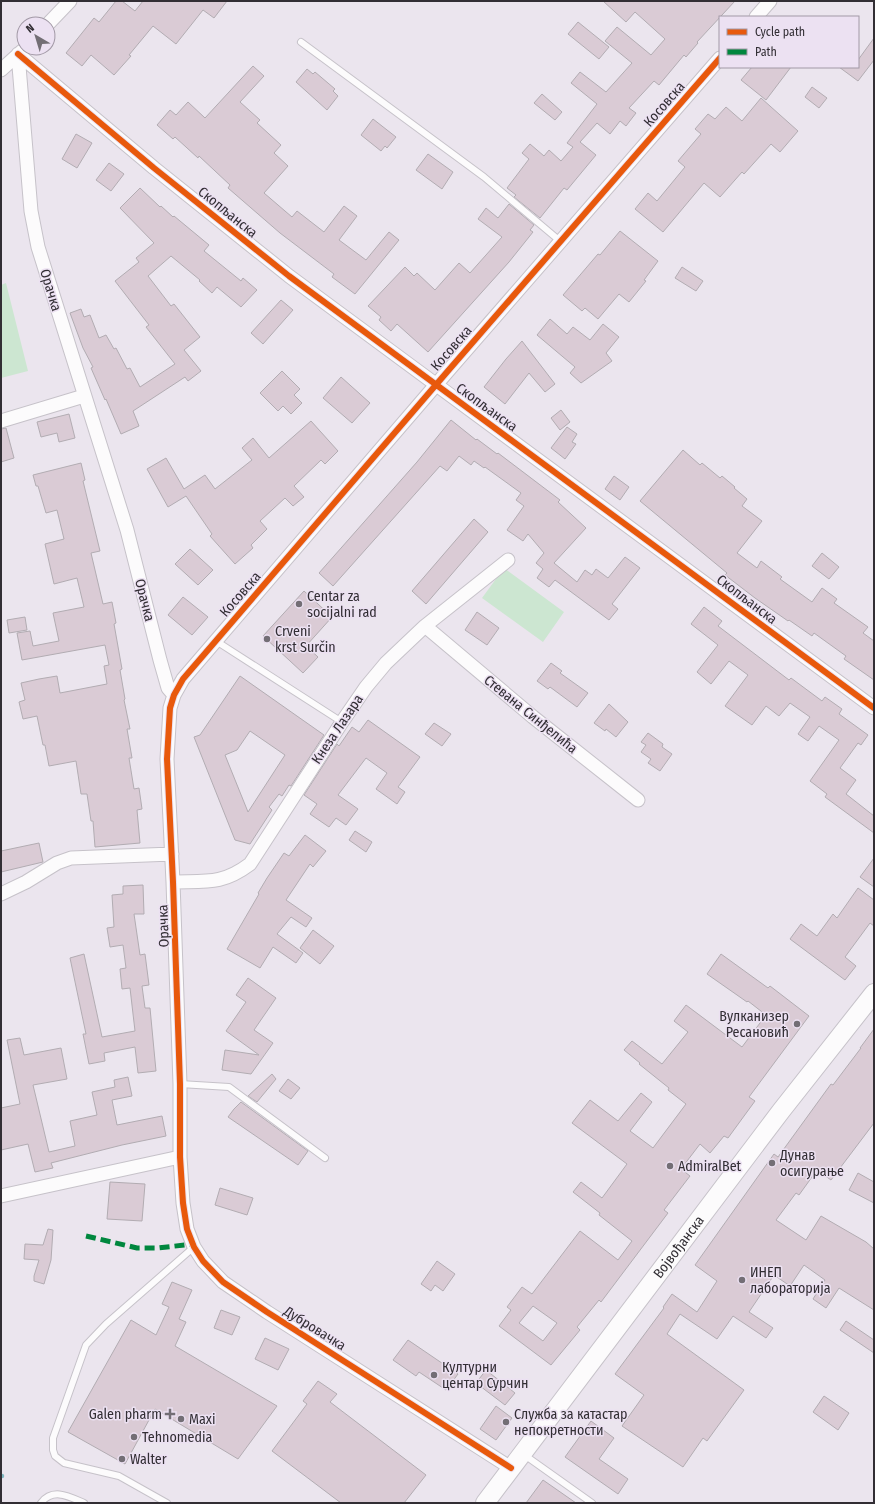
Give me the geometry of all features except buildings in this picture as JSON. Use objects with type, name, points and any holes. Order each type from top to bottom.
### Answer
[{"type":"main road","name":"Војвођанска","points":[[485,1503],[781,1111],[874,993]]},
{"type":"street","points":[[56,16],[70,1]]},
{"type":"street","points":[[757,16],[770,1]]},
{"type":"street","points":[[1,70],[16,56]]},
{"type":"street","points":[[1,79],[17,56]]},
{"type":"street","name":"Орачка","points":[[21,56],[21,99],[31,211],[36,240],[127,530],[166,682],[170,692],[174,695],[170,708],[167,759],[180,1084],[180,1157]]},
{"type":"street","name":"Скопљанска","points":[[27,56],[154,168],[289,276],[874,708]]},
{"type":"street","name":"Косовска","points":[[174,695],[183,679],[436,384],[719,59]]},
{"type":"street","points":[[1,421],[84,396]]},
{"type":"street","name":"Кнеза Лазара","points":[[173,882],[215,881],[224,879],[241,871],[250,864],[366,686],[386,663],[425,626],[508,560]]},
{"type":"street","name":"Стевана Синђелића","points":[[425,626],[534,717],[638,800]]},
{"type":"street","points":[[1,894],[26,882],[56,863],[67,859],[172,854]]},
{"type":"street","points":[[1,1196],[180,1157]]},
{"type":"street","name":"Дубровачка","points":[[180,1157],[186,1229],[194,1247],[203,1261],[222,1282],[511,1468]]},
{"type":"lane","points":[[301,42],[479,173],[560,241]]},
{"type":"lane","points":[[216,641],[342,722]]},
{"type":"lane","points":[[180,1084],[229,1088],[325,1158]]},
{"type":"lane","points":[[167,1503],[119,1476],[64,1464],[55,1456],[53,1450],[53,1438],[86,1345],[106,1324],[194,1247]]},
{"type":"lane","points":[[522,1453],[592,1503]]},
{"type":"lane","points":[[41,1503],[48,1496],[55,1494],[62,1494],[84,1503]]},
{"type":"green space","points":[[6,283],[28,371],[1,378],[1,285]]},
{"type":"green space","points":[[504,568],[564,612],[543,642],[482,598]]},
{"type":"marked path","points":[[86,1236],[137,1248],[158,1248],[193,1244]]},
{"type":"cycle path","points":[[20,56],[154,168],[289,276],[874,708]]},
{"type":"cycle path","points":[[511,1468],[267,1312],[223,1282],[203,1261],[194,1247],[187,1229],[183,1203],[180,1157],[180,1084],[167,759],[170,708],[174,695],[183,679],[719,59]]},
{"type":"place","name":"Centar za socijalni rad","points":[[299,604]]},
{"type":"place","name":"Crveni krst Surčin","points":[[267,639]]},
{"type":"place","name":"Вулканизер Ресановић","points":[[797,1024]]},
{"type":"place","name":"Дунав осигурање","points":[[772,1163]]},
{"type":"place","name":"AdmiralBet","points":[[670,1166]]},
{"type":"place","name":"ИНЕП лабораторија","points":[[742,1280]]},
{"type":"place","name":"Културни центар Сурчин","points":[[434,1375]]},
{"type":"place","name":"Galen pharm","points":[[170,1414]]},
{"type":"place","name":"Maxi","points":[[181,1419]]},
{"type":"place","name":"Служба за катастар непокретности","points":[[506,1422]]},
{"type":"place","name":"Tehnomedia","points":[[134,1437]]},
{"type":"place","name":"Walter","points":[[122,1459]]}]
